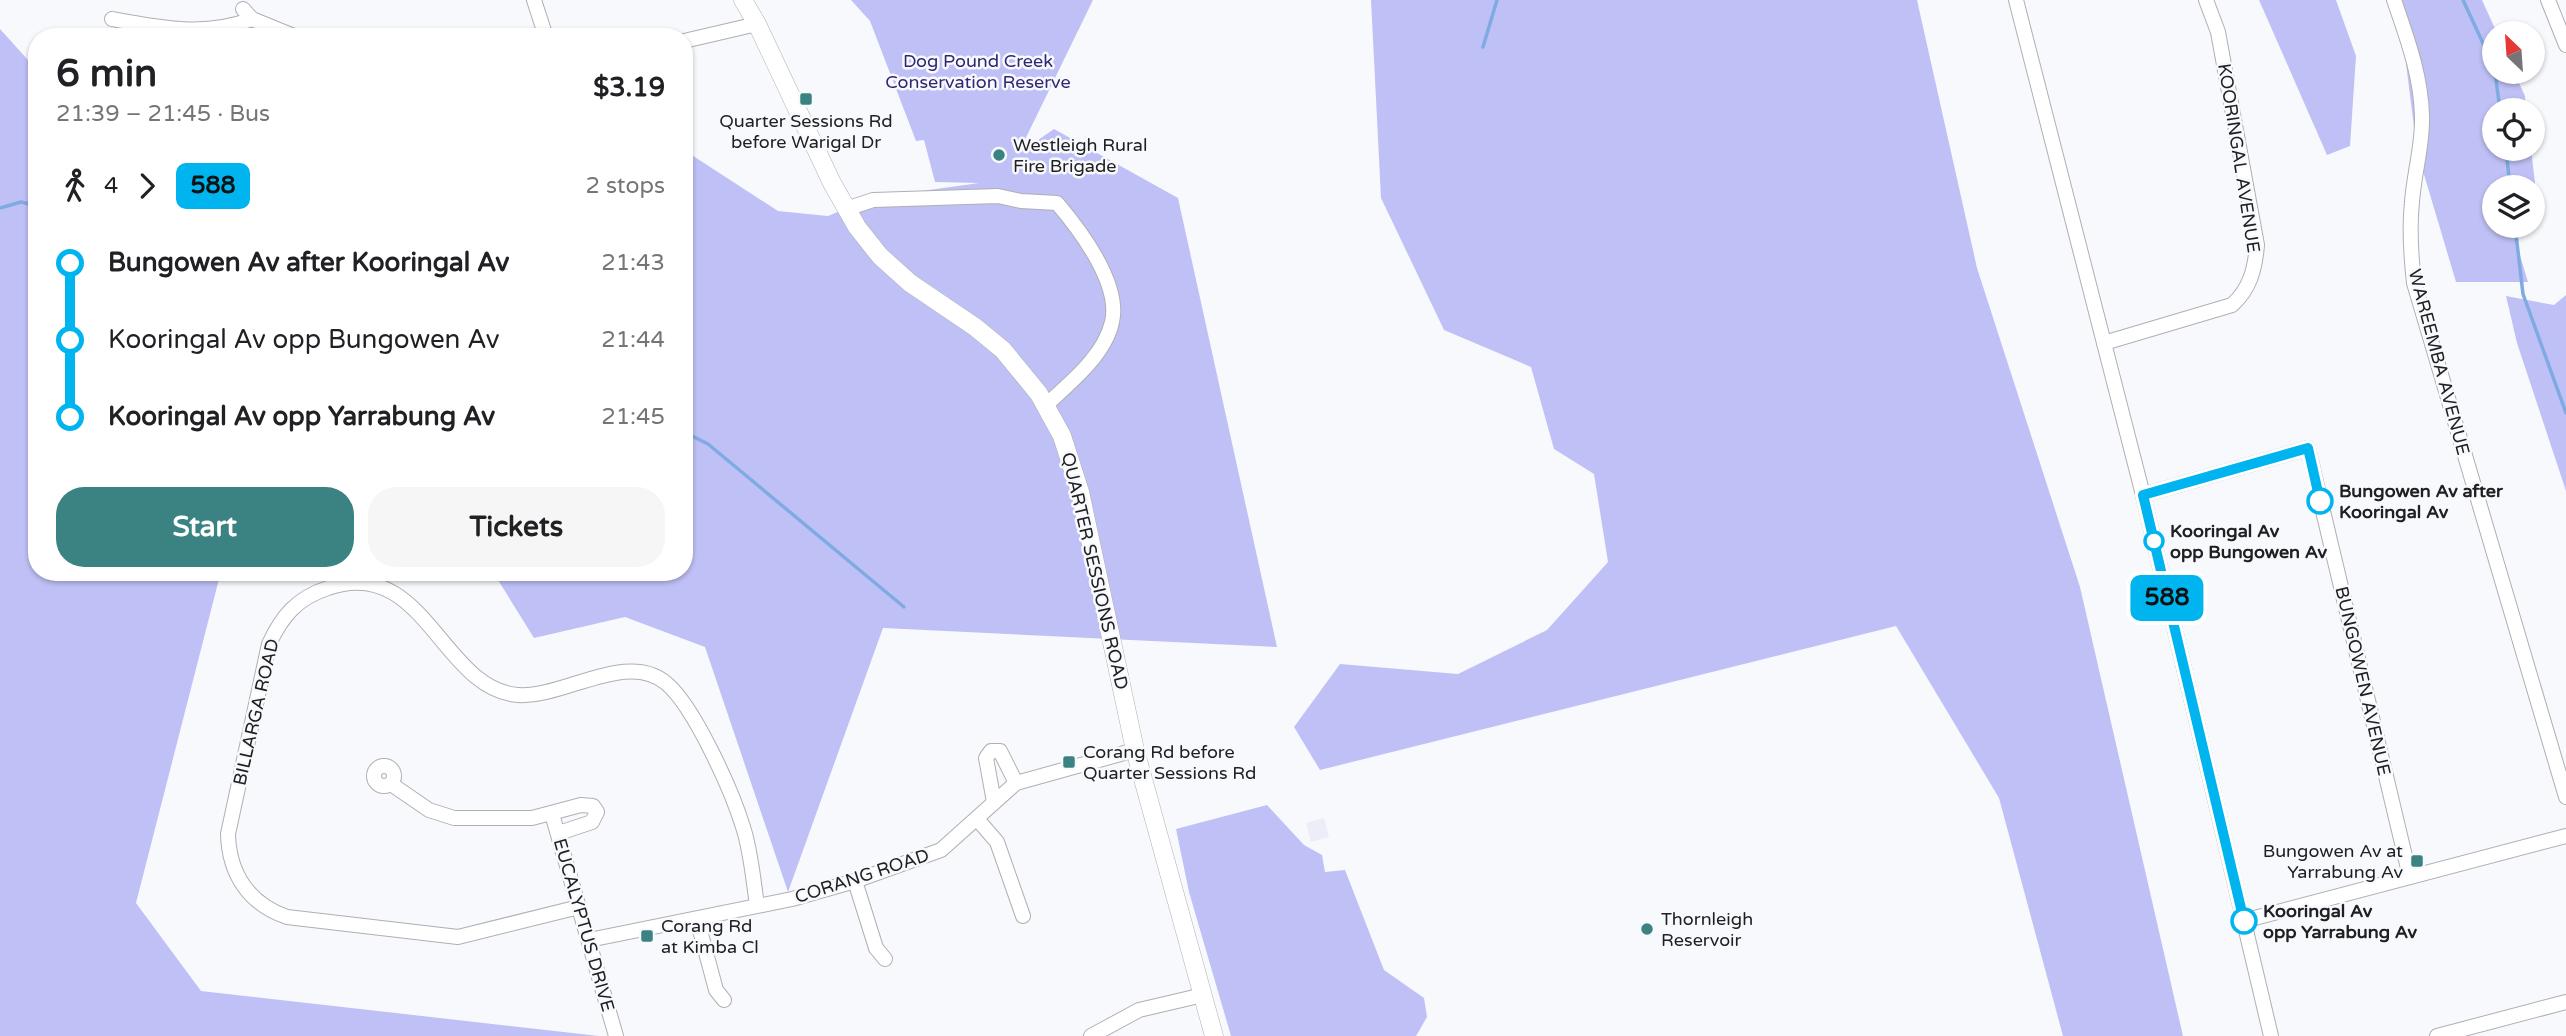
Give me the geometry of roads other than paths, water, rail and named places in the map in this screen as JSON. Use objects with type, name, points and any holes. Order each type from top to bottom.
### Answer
[{"type":"main road","name":"QUARTER SESSIONS ROAD","points":[[743,0],[846,209],[868,242],[893,269],[1003,350],[1046,405],[1062,436],[1076,474],[1135,750],[1214,1036]]},
{"type":"street","points":[[534,0],[543,28]]},
{"type":"street","points":[[2017,0],[2143,495],[2271,1036]]},
{"type":"street","name":"KOORINGAL AVENUE","points":[[2104,343],[2232,304],[2241,296],[2251,279],[2257,245],[2218,32],[2206,0]]},
{"type":"street","name":"WAREEMBA AVENUE","points":[[2394,0],[2417,71],[2421,101],[2422,131],[2412,202],[2410,243],[2414,283],[2566,797]]},
{"type":"street","points":[[2548,0],[2566,45]]},
{"type":"street","points":[[216,28],[247,14],[277,28]]},
{"type":"street","points":[[112,19],[173,28]]},
{"type":"street","points":[[693,39],[757,24]]},
{"type":"street","points":[[846,209],[873,200],[998,196],[1010,206],[1058,202],[1091,250],[1111,293],[1113,321],[1103,342],[1079,374],[1046,405]]},
{"type":"street","name":"BUNGOWEN AVENUE","points":[[2143,495],[2308,448],[2410,877]]},
{"type":"street","name":"BILLARGA ROAD","points":[[579,907],[481,933],[451,937],[287,917],[262,906],[250,895],[231,864],[228,834],[269,644],[281,619],[296,604],[335,585],[362,584],[384,588],[408,601],[487,686],[517,695],[538,694],[631,670],[664,681],[683,699],[732,797],[744,828],[757,905]]},
{"type":"street","name":"CORANG ROAD","points":[[589,940],[792,899],[855,881],[941,850],[978,820],[1016,783],[1135,750]]},
{"type":"street","points":[[995,802],[986,758],[991,751],[1000,751],[1006,758],[1016,783]]},
{"type":"street","points":[[391,784],[429,810],[454,818],[532,818],[589,804],[597,812],[592,822],[559,833]]},
{"type":"street","name":"EUCALYPTUS DRIVE","points":[[552,814],[615,1036]]},
{"type":"street","points":[[978,820],[997,842],[1023,916]]},
{"type":"street","points":[[2244,921],[2566,836]]},
{"type":"street","points":[[855,881],[876,948],[884,959]]},
{"type":"street","points":[[697,919],[716,990],[724,1000]]},
{"type":"street","points":[[1091,1036],[1139,1010],[1203,995]]},
{"type":"street","points":[[2437,1036],[2566,1002]]},
{"type":"waterway","points":[[1483,47],[1497,0]]},
{"type":"waterway","points":[[2463,0],[2482,41]]},
{"type":"waterway","points":[[2497,84],[2498,98]]},
{"type":"waterway","points":[[2507,161],[2509,175]]},
{"type":"waterway","points":[[0,208],[21,202],[28,204]]},
{"type":"waterway","points":[[2516,238],[2523,294],[2566,413]]},
{"type":"waterway","points":[[693,436],[708,444],[904,607]]},
{"type":"place","name":"Quarter Sessions Rd before Warigal Dr","points":[[806,99]]},
{"type":"place","name":"Westleigh Rural Fire Brigade","points":[[999,155]]},
{"type":"place","name":"Bungowen Av after Kooringal Av","points":[[2320,501]]},
{"type":"place","name":"Kooringal Av opp Bungowen Av","points":[[2154,541]]},
{"type":"place","name":"Corang Rd before Quarter Sessions Rd","points":[[1069,762]]},
{"type":"place","name":"Bungowen Av at Yarrabung Av","points":[[2417,861]]},
{"type":"place","name":"Kooringal Av opp Yarrabung Av","points":[[2244,921]]},
{"type":"place","name":"Thornleigh Reservoir","points":[[1647,929]]},
{"type":"place","name":"Corang Rd at Kimba Cl","points":[[647,936]]},
{"type":"park label","name":"Dog Pound Creek Conservation Reserve","points":[[978,71]]}]
